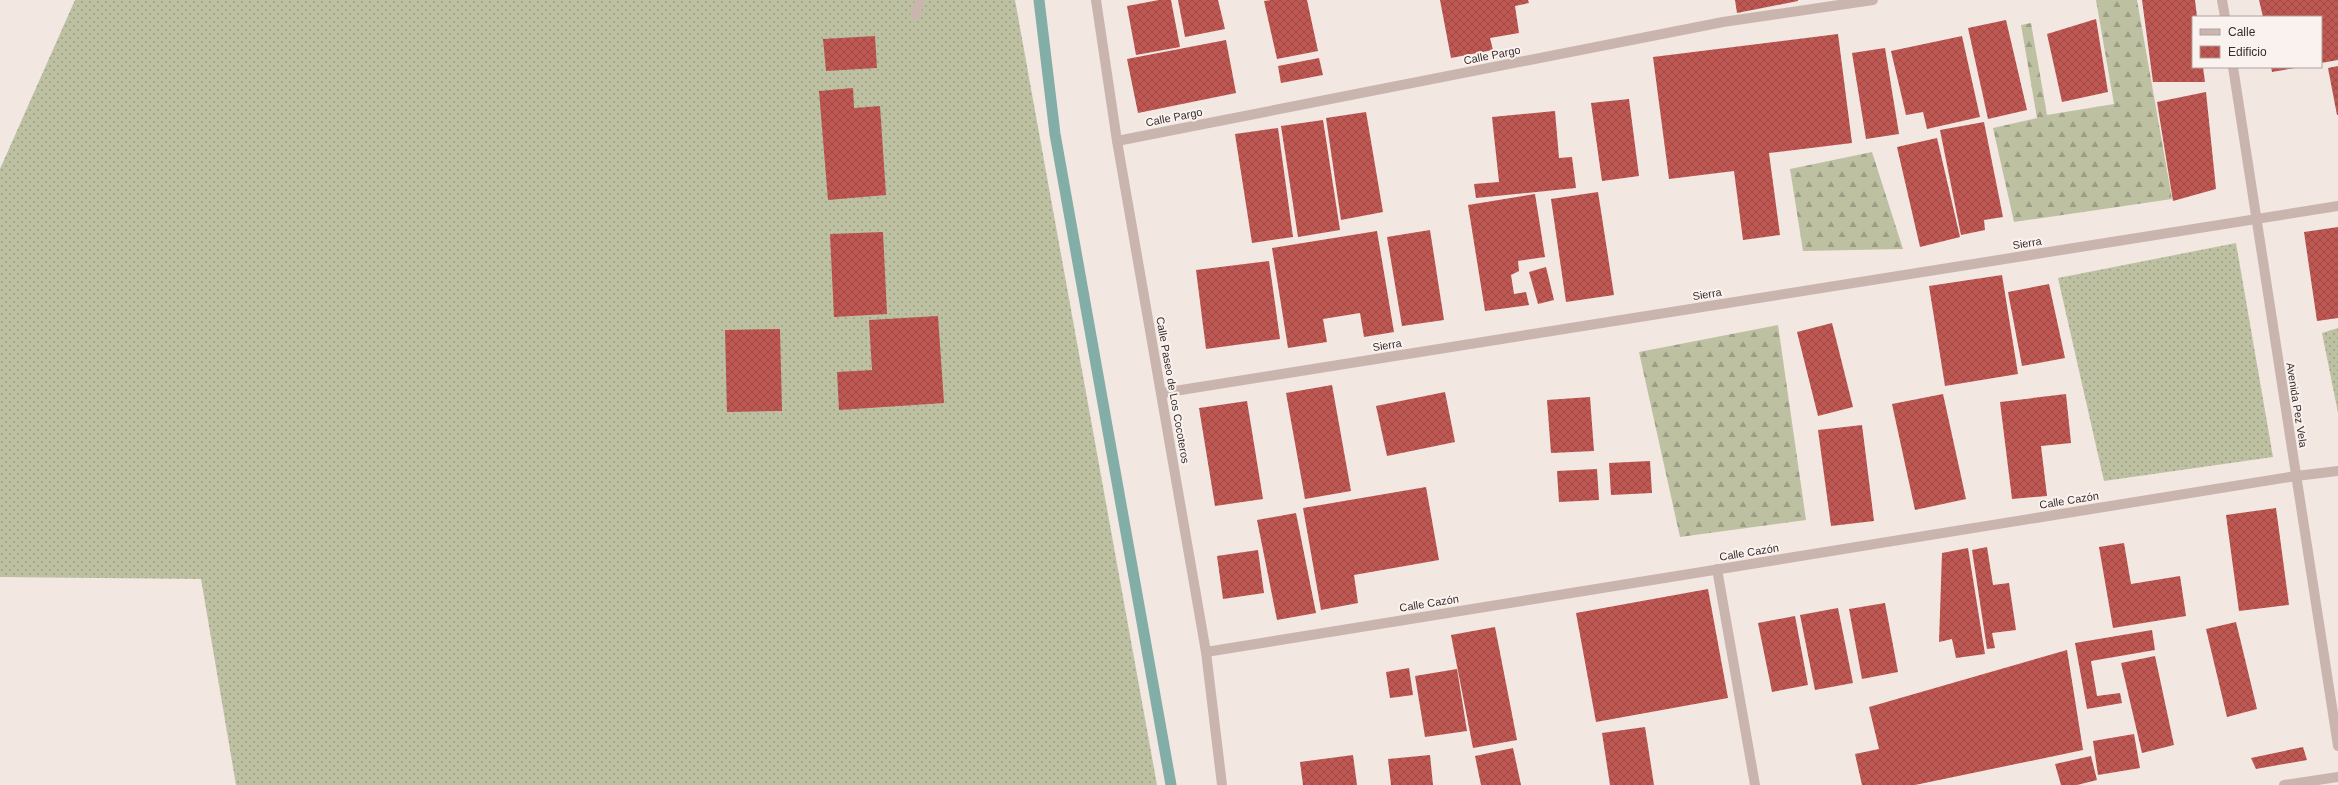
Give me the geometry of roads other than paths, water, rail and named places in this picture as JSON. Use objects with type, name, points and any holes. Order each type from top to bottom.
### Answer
[{"type":"street","points":[[915,14],[920,0]]},
{"type":"street","name":"Calle Paseo de Los Cocoteros","points":[[1096,0],[1117,141],[1206,652],[1222,785]]},
{"type":"street","name":"Calle Pargo","points":[[1117,141],[1723,22],[1873,0]]},
{"type":"street","points":[[2222,0],[2225,16]]},
{"type":"street","name":"Avenida Pez Vela","points":[[2233,68],[2338,746]]},
{"type":"street","name":"Sierra","points":[[1162,393],[2338,206]]},
{"type":"street","name":"Calle Cazón","points":[[1206,652],[2296,476],[2338,471]]},
{"type":"street","points":[[1717,569],[1755,785]]},
{"type":"street","points":[[2284,785],[2338,778]]},
{"type":"waterway","points":[[1039,0],[1055,134],[1171,785]]}]
